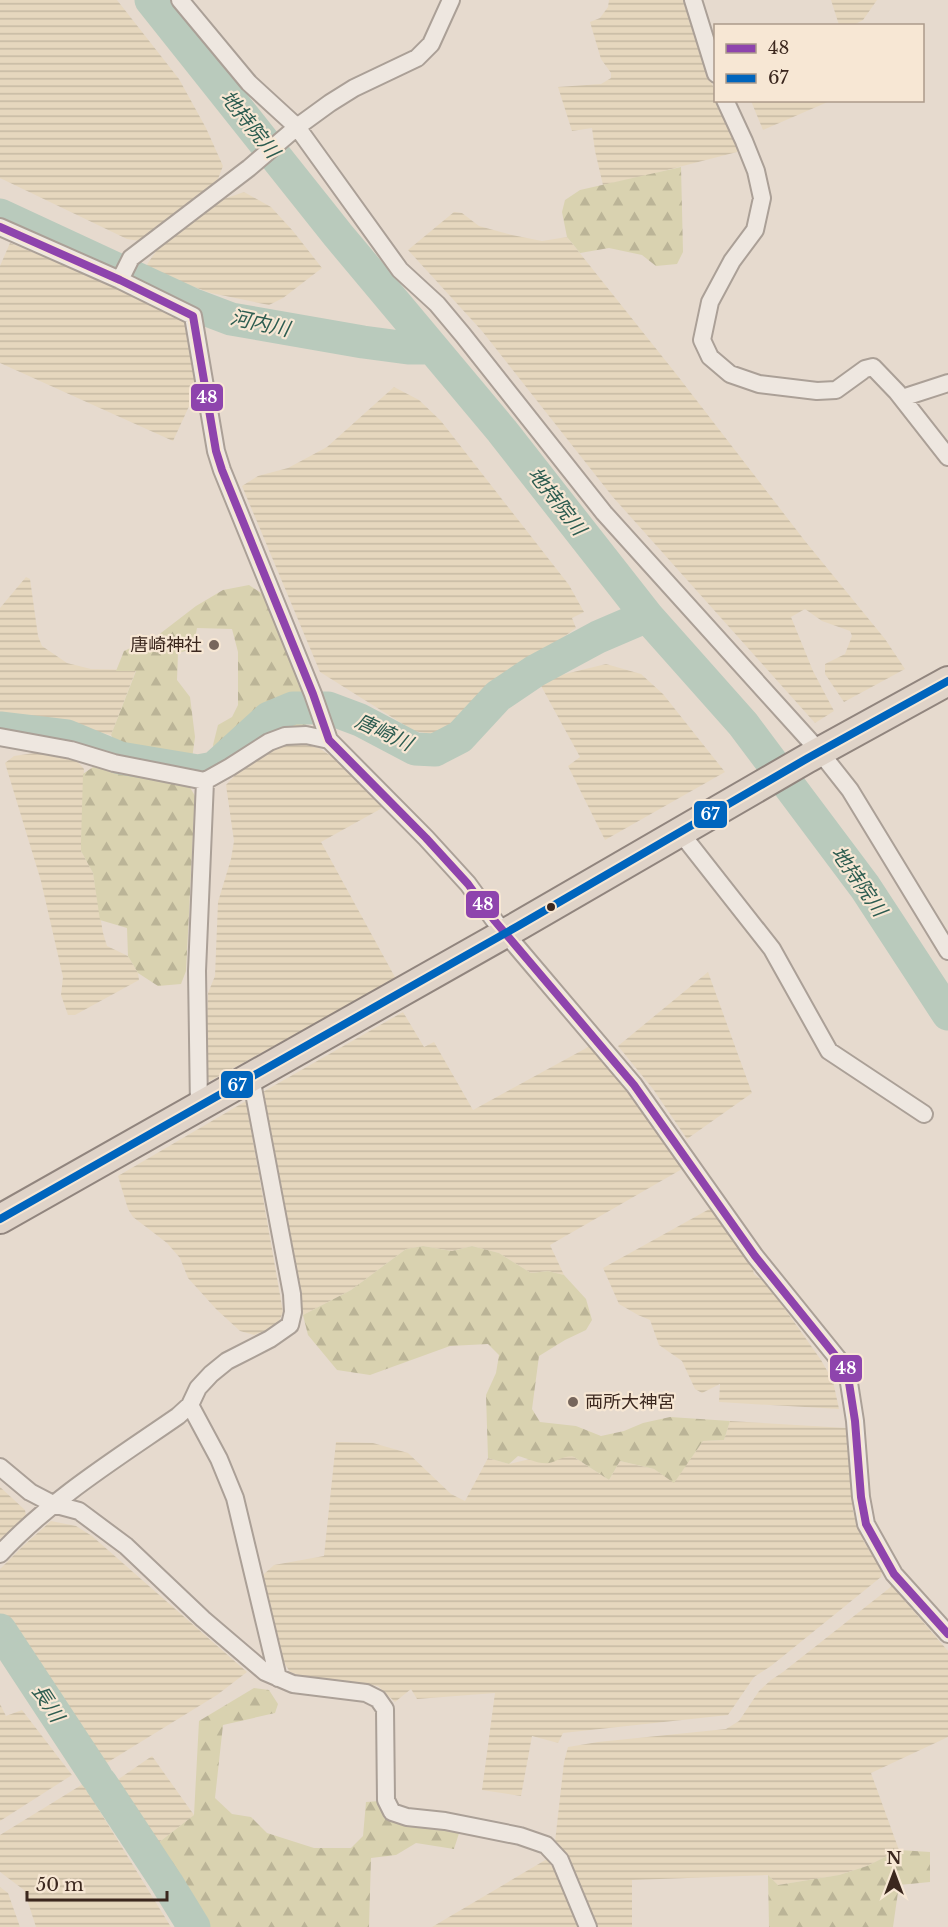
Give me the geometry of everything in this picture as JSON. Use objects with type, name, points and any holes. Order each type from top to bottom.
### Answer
[{"type":"highway","points":[[0,1219],[948,681]]},
{"type":"street","points":[[180,0],[292,132],[400,270],[436,304],[463,335],[604,513],[814,755],[850,790],[948,951]]},
{"type":"street","points":[[120,280],[131,258],[292,132],[354,88],[417,58],[431,44],[451,0]]},
{"type":"street","points":[[693,0],[714,68]]},
{"type":"street","points":[[726,102],[756,171],[762,198],[755,230],[732,261],[710,302],[702,340],[710,357],[730,374],[759,384],[818,391],[836,390],[865,369],[873,367],[902,398],[948,457]]},
{"type":"street","points":[[1,231],[120,280],[194,316],[219,460],[313,694],[329,740],[468,884],[494,920],[634,1085],[755,1256],[847,1370],[866,1524],[894,1574],[948,1634]]},
{"type":"street","points":[[902,398],[948,383]]},
{"type":"street","points":[[0,737],[72,750],[114,763],[205,781],[269,742],[285,736],[306,735],[329,740]]},
{"type":"street","points":[[199,1107],[197,970],[205,781]]},
{"type":"street","points":[[680,832],[772,949],[829,1051],[924,1114]]},
{"type":"street","points":[[0,1554],[53,1504],[178,1416],[190,1405],[198,1388],[227,1361],[270,1339],[290,1325],[293,1312],[292,1294],[250,1077]]},
{"type":"street","points":[[190,1405],[219,1459],[235,1498],[278,1678]]},
{"type":"street","points":[[0,1467],[30,1492],[53,1504],[79,1511],[126,1546],[203,1619],[265,1672],[293,1684],[366,1693],[378,1699],[385,1709],[386,1800],[392,1812],[407,1817],[445,1821],[520,1836],[546,1845],[560,1860],[588,1927]]},
{"type":"shaded area","points":[[0,0],[117,0],[179,79],[206,128],[223,166],[218,179],[203,195],[140,241],[127,239],[0,178]]},
{"type":"shaded area","points":[[609,0],[687,0],[714,90],[714,102],[718,102],[738,146],[737,152],[603,185],[592,128],[572,131],[558,87],[601,84],[611,78],[611,73],[601,59],[590,22],[600,18],[608,7]]},
{"type":"shaded area","points":[[831,0],[877,0],[863,20],[856,24],[839,24]]},
{"type":"shaded area","points":[[751,102],[828,102],[763,130]]},
{"type":"shaded area","points":[[244,192],[271,207],[322,268],[283,298],[269,305],[211,293],[169,278],[146,266],[156,251],[215,202]]},
{"type":"shaded area","points":[[454,212],[462,213],[479,226],[512,235],[542,241],[567,237],[805,541],[885,639],[905,669],[844,702],[825,674],[825,664],[845,654],[852,636],[850,631],[822,621],[805,609],[791,617],[813,671],[834,711],[815,723],[612,496],[482,331],[408,250]]},
{"type":"shaded area","points":[[10,243],[116,286],[185,318],[197,389],[173,441],[0,363],[0,266]]},
{"type":"shaded area","points":[[394,387],[419,400],[441,421],[569,585],[584,612],[572,618],[576,628],[551,646],[518,664],[462,718],[447,730],[436,735],[414,731],[320,672],[242,486],[258,476],[288,468],[327,447]]},
{"type":"shaded area","points":[[26,577],[30,579],[38,636],[42,646],[67,663],[91,669],[136,670],[111,735],[66,725],[0,719],[0,608]]},
{"type":"shaded area","points":[[606,664],[641,674],[663,694],[725,772],[605,840],[568,766],[580,757],[540,684],[561,675]]},
{"type":"shaded area","points":[[298,743],[319,748],[346,766],[384,807],[321,842],[396,979],[210,1081],[205,1076],[208,993],[215,976],[218,902],[234,841],[226,785],[256,758],[280,745]]},
{"type":"shaded area","points":[[35,753],[63,756],[78,762],[84,769],[81,851],[93,873],[107,946],[128,956],[138,973],[139,980],[75,1015],[68,1015],[61,995],[63,977],[41,881],[5,763],[14,756]]},
{"type":"shaded area","points":[[708,972],[752,1093],[687,1139],[653,1089],[618,1046]]},
{"type":"shaded area","points":[[403,1012],[424,1047],[434,1042],[473,1110],[590,1046],[640,1107],[682,1169],[550,1245],[564,1275],[548,1271],[531,1273],[499,1253],[472,1246],[452,1251],[423,1246],[406,1249],[351,1290],[303,1315],[261,1093]]},
{"type":"shaded area","points":[[246,1101],[283,1312],[277,1326],[254,1335],[240,1331],[216,1309],[188,1278],[180,1258],[167,1243],[133,1217],[128,1209],[118,1176]]},
{"type":"shaded area","points":[[713,1207],[752,1265],[754,1274],[768,1285],[821,1360],[833,1381],[839,1409],[719,1402],[720,1384],[702,1393],[695,1389],[682,1361],[659,1345],[650,1320],[619,1304],[603,1268]]},
{"type":"shaded area","points":[[730,1421],[847,1428],[853,1511],[863,1540],[882,1571],[881,1577],[771,1666],[754,1677],[728,1715],[563,1733],[558,1743],[532,1736],[521,1796],[482,1790],[495,1693],[417,1699],[411,1689],[395,1702],[378,1686],[301,1676],[290,1672],[283,1661],[263,1575],[274,1565],[324,1556],[336,1442],[373,1443],[408,1453],[451,1494],[465,1501],[488,1458],[509,1464],[530,1459],[549,1463],[567,1455],[574,1457],[609,1480],[620,1461],[654,1469],[674,1482],[703,1441],[724,1440]]},
{"type":"shaded area","points":[[0,1487],[25,1510],[26,1516],[0,1539]]},
{"type":"shaded area","points":[[51,1521],[76,1526],[92,1536],[247,1672],[217,1695],[100,1767],[0,1614],[0,1569]]},
{"type":"shaded area","points":[[892,1586],[948,1651],[948,1737],[871,1773],[899,1850],[867,1866],[839,1875],[778,1885],[768,1875],[632,1880],[632,1927],[596,1927],[581,1886],[565,1855],[555,1842],[564,1762],[568,1747],[726,1729],[739,1721],[759,1691],[771,1680]]},
{"type":"shaded area","points":[[0,1704],[6,1716],[22,1710],[72,1775],[0,1821]]},
{"type":"shaded area","points":[[152,1756],[194,1815],[153,1847],[110,1785]]},
{"type":"shaded area","points":[[83,1784],[171,1927],[36,1927],[24,1890],[0,1872],[0,1835]]},
{"type":"shaded area","points":[[547,1859],[555,1871],[578,1927],[432,1927]]},
{"type":"shaded area","points":[[0,1887],[8,1893],[20,1927],[0,1927]]},
{"type":"green space","points":[[681,167],[683,252],[677,264],[656,266],[642,255],[609,248],[580,253],[567,237],[562,212],[565,200],[580,190]]},
{"type":"green space","points":[[249,585],[264,595],[315,722],[263,736],[238,736],[223,753],[216,757],[213,745],[218,725],[232,717],[238,705],[238,652],[232,629],[197,628],[193,649],[178,653],[177,680],[190,697],[195,737],[192,759],[120,750],[111,735],[136,671],[116,671],[124,651],[157,636],[196,606],[223,590]]},
{"type":"green space","points":[[93,767],[188,784],[195,796],[186,971],[181,984],[158,986],[138,973],[128,956],[127,928],[100,920],[93,873],[81,851],[83,774]]},
{"type":"green space","points":[[423,1246],[452,1251],[472,1246],[499,1253],[531,1273],[548,1271],[564,1275],[586,1299],[592,1320],[586,1330],[539,1356],[532,1409],[540,1422],[576,1426],[601,1436],[670,1417],[730,1421],[724,1440],[703,1441],[674,1483],[654,1469],[620,1461],[609,1480],[574,1457],[545,1463],[518,1456],[509,1464],[488,1458],[486,1395],[496,1373],[499,1355],[488,1344],[450,1346],[370,1375],[337,1370],[308,1335],[303,1315],[351,1290],[406,1249]]},
{"type":"green space","points":[[254,1688],[269,1690],[278,1704],[275,1713],[223,1725],[215,1798],[232,1814],[251,1817],[267,1833],[314,1848],[351,1848],[363,1836],[366,1802],[379,1801],[460,1830],[454,1849],[416,1843],[396,1855],[371,1858],[369,1927],[203,1927],[153,1847],[194,1815],[199,1721]]},
{"type":"green space","points":[[899,1850],[930,1852],[930,1882],[899,1885],[893,1927],[769,1927],[768,1875],[778,1885],[839,1875],[867,1866]]},
{"type":"waterway","name":"地持院川","points":[[151,0],[338,235],[502,431],[647,616],[743,724],[865,887],[948,1014]]},
{"type":"waterway","name":"河内川","points":[[0,215],[194,305],[231,319],[363,342],[408,348],[432,348]]},
{"type":"waterway","name":"唐崎川","points":[[0,728],[67,736],[120,758],[198,771],[214,768],[269,718],[293,708],[328,708],[360,720],[415,749],[435,750],[460,737],[498,696],[535,671],[598,637],[647,616]]},
{"type":"waterway","name":"長川","points":[[0,1630],[96,1776]]},
{"type":"waterway","name":"長川","points":[[101,1783],[194,1927]]},
{"type":"transit line","name":"48","points":[[0,227],[120,280],[193,316],[216,451],[222,470],[313,694],[329,740],[468,884],[494,920],[634,1085],[755,1256],[847,1370],[866,1524],[894,1574],[948,1634]]},
{"type":"transit line","name":"67","points":[[0,1219],[518,926],[808,758],[948,681]]},
{"type":"place","name":"唐崎神社","points":[[214,645]]},
{"type":"place","name":"両所大神宮","points":[[573,1402]]}]
